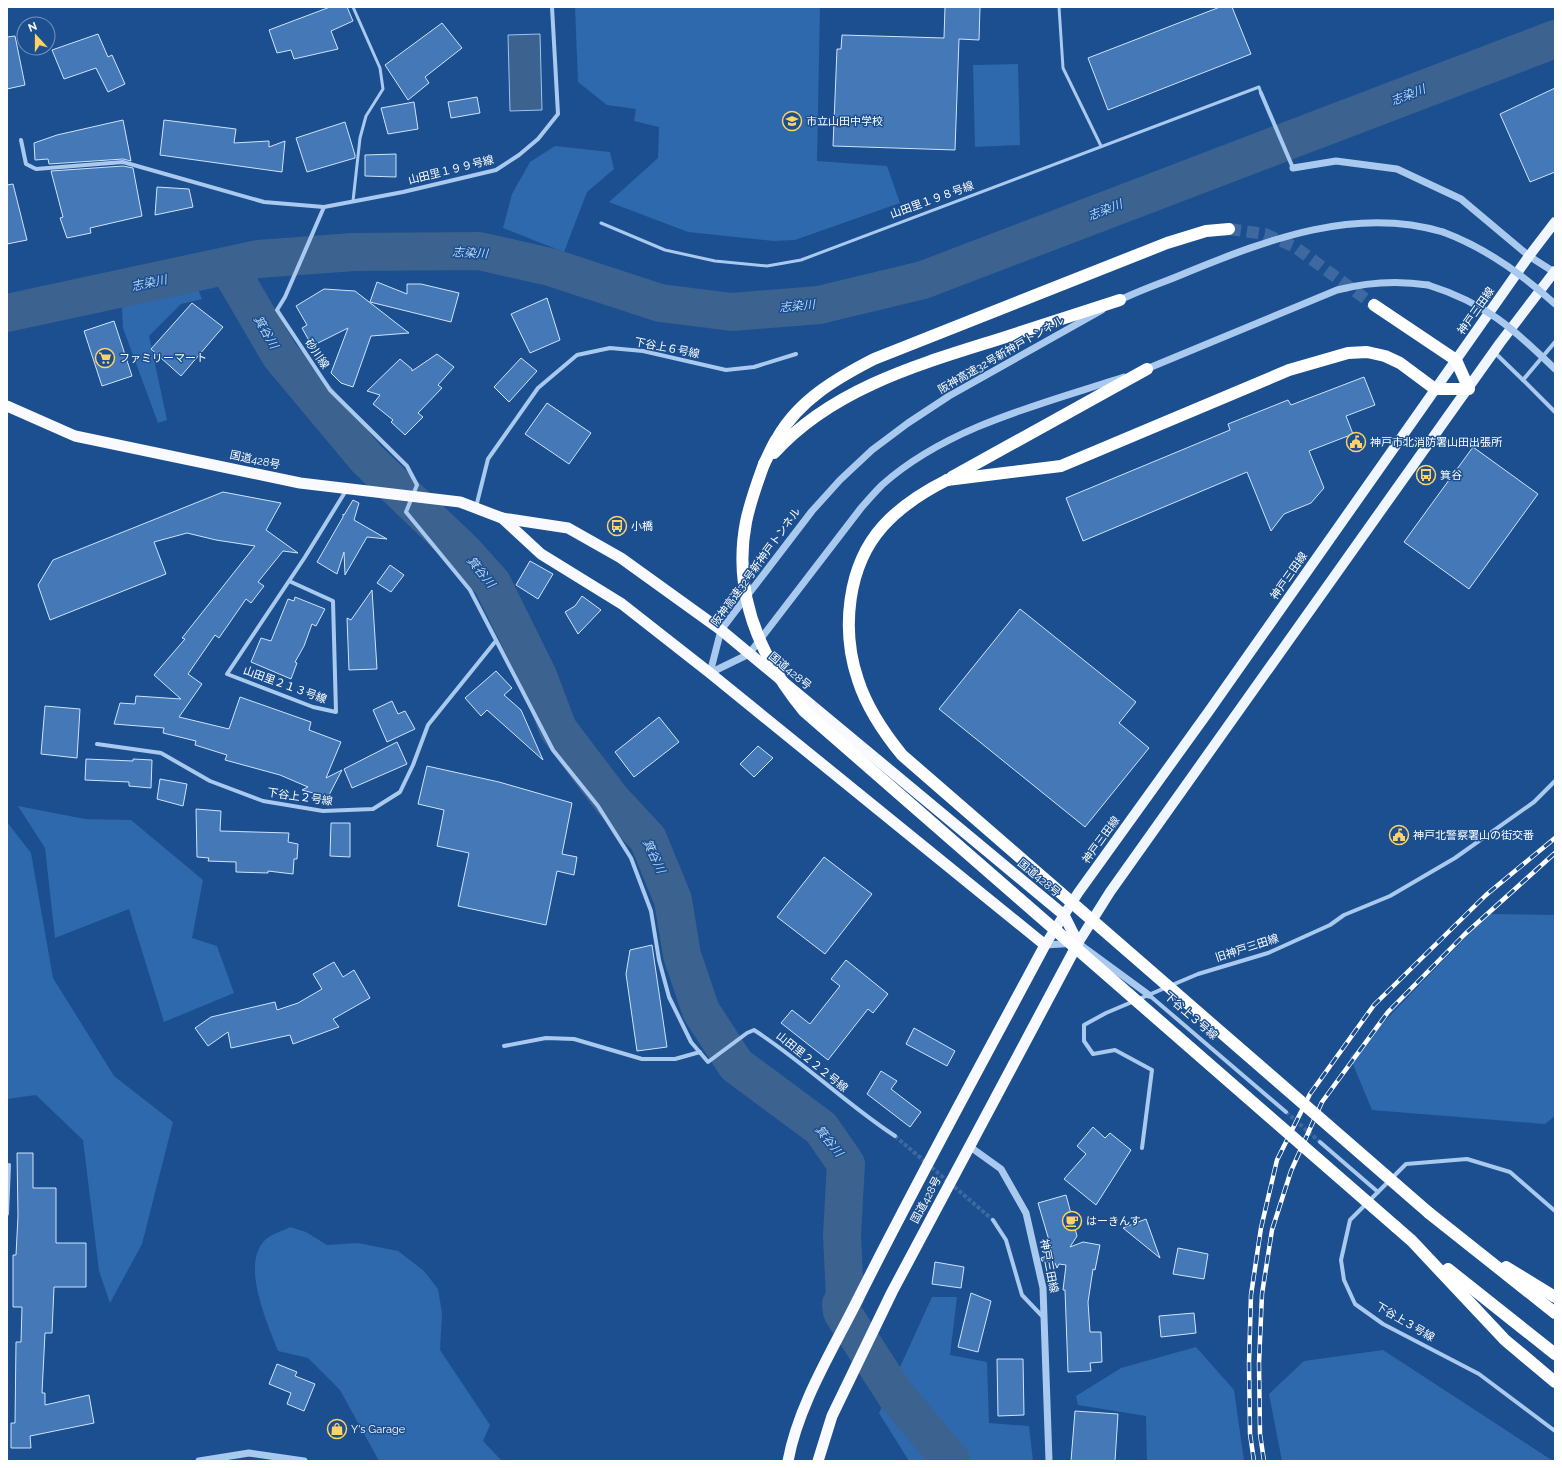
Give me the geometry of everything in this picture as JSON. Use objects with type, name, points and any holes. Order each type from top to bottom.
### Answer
[{"type":"highway","points":[[1229,229],[1206,231],[1167,242],[874,359],[851,371],[810,399],[791,417],[778,437],[764,464],[753,494],[746,524],[743,554],[745,582],[750,612],[758,638],[769,663],[781,682],[804,711],[1412,1241],[1555,1354]]},
{"type":"highway","points":[[764,464],[784,442],[804,425],[849,394],[881,380],[958,352],[1120,300]]},
{"type":"highway","points":[[946,480],[1061,466],[1289,370],[1348,352],[1368,352],[1385,356],[1400,363],[1435,389],[1469,389],[1456,360],[1374,304]]},
{"type":"highway","points":[[1147,369],[924,491],[883,526],[869,546],[859,568],[851,596],[848,623],[854,667],[869,706],[884,733],[902,755],[1429,1214],[1555,1313]]},
{"type":"highway","name":"国道428号","points":[[7,406],[75,436],[300,483],[460,502],[502,518],[568,528],[621,558],[721,630],[1064,915],[1078,943],[892,1292],[832,1416],[818,1461]]},
{"type":"highway","name":"国道428号","points":[[502,518],[541,554],[622,604],[710,673],[1044,945],[879,1258],[804,1408],[788,1461]]},
{"type":"highway","points":[[1429,1214],[1494,1260],[1555,1297]]},
{"type":"highway","points":[[1412,1241],[1506,1340],[1555,1382]]},
{"type":"main road","name":"神戸三田線","points":[[1044,945],[1529,256],[1555,222]]},
{"type":"main road","points":[[1078,943],[1110,892],[1494,352],[1555,272]]},
{"type":"street","name":"山田里１９９号線","points":[[324,207],[496,170],[519,155],[538,139],[558,114],[552,7]]},
{"type":"street","points":[[1261,93],[1293,168],[1336,161],[1397,169],[1461,199],[1529,256],[1555,272]]},
{"type":"street","points":[[21,140],[26,164],[36,169],[123,162],[264,202],[324,207]]},
{"type":"street","name":"砂川線","points":[[324,207],[323,213],[285,297],[277,310],[330,390],[407,466],[417,485],[412,496]]},
{"type":"street","name":"阪神高速32号新神戸トンネル","points":[[710,673],[721,630],[812,511],[840,480],[872,450],[908,423],[949,396],[1120,300],[1228,256],[1268,242],[1316,229],[1353,223],[1386,222],[1413,225],[1444,232],[1479,248],[1498,259],[1555,304]]},
{"type":"street","points":[[710,673],[749,654],[861,508],[882,486],[905,467],[931,450],[988,423],[1147,369],[1337,290],[1363,283],[1404,281],[1428,285],[1453,293],[1474,302],[1497,317],[1519,335],[1555,369]]},
{"type":"street","points":[[1523,380],[1555,342]]},
{"type":"street","name":"下谷上６号線","points":[[476,508],[488,459],[538,388],[577,355],[610,348],[643,351],[726,370],[754,367],[796,354]]},
{"type":"street","points":[[1494,352],[1555,412]]},
{"type":"street","name":"山田里２１３号線","points":[[289,580],[333,601],[336,712],[313,707],[227,674],[347,489]]},
{"type":"street","points":[[412,496],[406,512],[470,590],[495,642],[553,750],[598,806],[632,858],[651,911],[659,960],[669,997],[691,1042],[700,1052],[675,1059],[642,1059],[574,1039],[546,1038],[504,1046]]},
{"type":"street","name":"下谷上２号線","points":[[97,744],[161,753],[210,781],[263,801],[323,811],[373,809],[400,792],[413,765],[428,725],[495,642]]},
{"type":"street","name":"旧神戸三田線","points":[[1142,1148],[1152,1070],[1115,1050],[1093,1054],[1084,1041],[1084,1025],[1106,1013],[1198,974],[1268,953],[1330,925],[1344,915],[1390,896],[1455,858],[1534,802],[1555,782]]},
{"type":"street","points":[[1044,945],[1078,943]]},
{"type":"street","name":"下谷上３号線","points":[[1078,943],[1149,994],[1286,1112]]},
{"type":"street","name":"山田里２２２号線","points":[[700,1052],[708,1062],[747,1033],[754,1030],[771,1041],[864,1115],[895,1136]]},
{"type":"street","points":[[1320,1142],[1378,1192]]},
{"type":"street","name":"神戸三田線","points":[[969,1146],[1001,1169],[1026,1213],[1043,1288],[1049,1461]]},
{"type":"street","name":"下谷上３号線","points":[[1555,1211],[1510,1172],[1467,1159],[1406,1164],[1350,1220],[1341,1260],[1344,1280],[1355,1304],[1383,1324],[1479,1374],[1555,1431]]},
{"type":"street","points":[[7,1166],[9,1166],[7,1214]]},
{"type":"street","points":[[993,1220],[1006,1240],[1022,1295],[1044,1317]]},
{"type":"street","points":[[199,1461],[249,1453],[304,1461]]},
{"type":"lane","points":[[353,7],[380,68],[383,89],[366,116],[360,138],[353,201]]},
{"type":"lane","points":[[1059,7],[1063,68],[1101,146]]},
{"type":"lane","name":"山田里１９８号線","points":[[601,223],[665,250],[715,261],[767,266],[801,260],[1259,87],[1261,93]]},
{"type":"shaded area","points":[[575,7],[820,7],[817,161],[887,166],[900,203],[795,240],[773,241],[688,232],[609,202],[658,158],[659,127],[634,121],[636,109],[607,105],[578,82]]},
{"type":"shaded area","points":[[540,34],[542,110],[510,111],[508,35]]},
{"type":"shaded area","points":[[1018,64],[1020,145],[975,147],[973,65]]},
{"type":"shaded area","points":[[555,146],[610,152],[614,169],[587,192],[564,252],[503,228],[512,194],[530,162]]},
{"type":"shaded area","points":[[195,282],[202,299],[181,304],[149,336],[167,420],[158,423],[123,328],[122,307]]},
{"type":"shaded area","points":[[18,806],[85,819],[131,820],[203,880],[192,938],[217,946],[234,993],[164,1022],[129,909],[55,938],[45,848]]},
{"type":"shaded area","points":[[7,822],[31,853],[53,978],[114,1076],[173,1122],[142,1244],[110,1303],[99,1271],[83,1140],[36,1095],[7,1099]]},
{"type":"shaded area","points":[[1488,914],[1555,915],[1555,1116],[1545,1124],[1372,1110],[1350,1057]]},
{"type":"shaded area","points":[[290,1227],[306,1232],[327,1245],[358,1243],[398,1251],[424,1271],[438,1289],[442,1313],[440,1350],[490,1425],[483,1441],[502,1461],[379,1461],[340,1390],[308,1358],[278,1351],[258,1295],[255,1279],[255,1264],[258,1251],[265,1240]]},
{"type":"shaded area","points":[[932,1297],[957,1297],[950,1355],[987,1362],[989,1423],[1029,1426],[1033,1461],[909,1461],[879,1413]]},
{"type":"shaded area","points":[[1196,1347],[1234,1390],[1244,1461],[1147,1461],[1146,1416],[1078,1405],[1076,1396],[1121,1368]]},
{"type":"shaded area","points":[[1383,1350],[1553,1461],[1282,1461],[1269,1394],[1304,1361]]},
{"type":"building","points":[[330,7],[347,7],[353,21],[331,31],[338,49],[294,59],[291,50],[277,53],[269,30]]},
{"type":"building","points":[[945,7],[980,7],[979,40],[959,39],[955,150],[833,146],[837,49],[841,49],[842,35],[944,38]]},
{"type":"building","points":[[1220,7],[1232,7],[1251,54],[1108,110],[1088,58]]},
{"type":"building","points":[[442,23],[462,48],[425,77],[429,83],[408,100],[385,65]]},
{"type":"building","points":[[98,34],[108,57],[112,55],[125,84],[108,92],[96,68],[64,79],[54,56],[56,56],[56,49]]},
{"type":"building","points":[[15,36],[16,56],[19,56],[25,85],[7,89],[7,37]]},
{"type":"building","points":[[1555,88],[1555,172],[1530,182],[1500,114]]},
{"type":"building","points":[[477,97],[480,113],[451,118],[448,102]]},
{"type":"building","points":[[414,102],[418,129],[388,134],[381,108]]},
{"type":"building","points":[[123,120],[131,161],[123,159],[49,164],[48,159],[35,160],[34,143],[57,135]]},
{"type":"building","points":[[164,120],[236,129],[234,143],[269,141],[269,147],[285,141],[282,172],[160,155]]},
{"type":"building","points":[[345,122],[355,158],[307,172],[296,138]]},
{"type":"building","points":[[396,154],[396,177],[365,176],[365,155]]},
{"type":"building","points":[[123,166],[133,168],[142,216],[90,228],[91,233],[67,238],[60,218],[63,217],[51,171]]},
{"type":"building","points":[[13,184],[27,240],[7,244],[7,185]]},
{"type":"building","points":[[157,187],[189,189],[193,207],[155,215]]},
{"type":"building","points":[[377,282],[407,294],[407,284],[421,284],[459,293],[451,322],[370,302]]},
{"type":"building","points":[[324,289],[355,291],[409,333],[371,336],[353,387],[341,383],[331,373],[348,328],[312,346],[302,328],[307,325],[296,306]]},
{"type":"building","points":[[547,298],[560,340],[530,353],[511,314]]},
{"type":"building","points":[[192,303],[223,327],[181,376],[151,349]]},
{"type":"building","points":[[114,321],[132,376],[102,386],[84,331]]},
{"type":"building","points":[[437,354],[454,367],[438,385],[442,388],[418,413],[423,417],[405,435],[391,422],[393,420],[373,404],[380,395],[367,391],[400,359],[412,369],[412,371]]},
{"type":"building","points":[[521,358],[537,371],[509,402],[494,387]]},
{"type":"building","points":[[1364,377],[1375,405],[1346,416],[1353,434],[1309,451],[1324,488],[1311,503],[1284,514],[1271,531],[1247,472],[1083,541],[1066,498],[1230,430],[1228,424],[1288,400],[1291,405]]},
{"type":"building","points":[[547,403],[591,433],[569,464],[525,434]]},
{"type":"building","points":[[1473,447],[1538,494],[1469,589],[1404,542]]},
{"type":"building","points":[[223,492],[281,503],[266,530],[298,553],[283,551],[258,582],[264,586],[251,603],[246,599],[219,638],[215,635],[188,674],[202,684],[179,717],[229,729],[240,697],[311,722],[309,730],[341,742],[326,778],[342,770],[328,797],[302,790],[308,787],[280,775],[225,760],[227,755],[195,745],[196,741],[163,733],[164,728],[114,724],[120,703],[135,704],[136,696],[181,699],[154,675],[185,639],[182,638],[255,546],[216,540],[187,533],[154,542],[166,574],[50,620],[38,585],[53,560]]},
{"type":"building","points":[[353,500],[359,503],[354,520],[387,539],[367,537],[345,575],[344,552],[337,574],[317,562],[343,517],[343,514],[344,515]]},
{"type":"building","points":[[530,561],[553,574],[538,599],[516,585]]},
{"type":"building","points":[[390,565],[404,575],[391,592],[377,583]]},
{"type":"building","points":[[372,590],[377,669],[349,670],[347,618],[351,620]]},
{"type":"building","points":[[582,596],[601,610],[578,634],[565,612],[575,606]]},
{"type":"building","points":[[295,597],[325,609],[316,626],[312,624],[304,646],[295,662],[297,663],[291,679],[251,662],[261,638],[271,641],[288,599],[294,601]]},
{"type":"building","points":[[1020,609],[1136,702],[1119,723],[1149,748],[1085,827],[939,709]]},
{"type":"building","points":[[496,671],[512,688],[504,695],[521,710],[543,760],[487,710],[481,716],[465,698]]},
{"type":"building","points":[[392,701],[398,714],[405,711],[415,729],[387,742],[373,710]]},
{"type":"building","points":[[45,706],[80,709],[77,758],[41,754]]},
{"type":"building","points":[[659,717],[679,742],[634,777],[615,752]]},
{"type":"building","points":[[397,742],[407,764],[352,788],[344,769]]},
{"type":"building","points":[[758,746],[773,758],[754,777],[740,764]]},
{"type":"building","points":[[86,759],[133,761],[133,759],[152,760],[151,788],[129,786],[129,782],[85,780]]},
{"type":"building","points":[[427,766],[499,782],[572,803],[562,854],[577,857],[574,875],[557,871],[546,925],[458,906],[469,853],[437,846],[444,810],[418,804]]},
{"type":"building","points":[[160,779],[187,784],[183,806],[157,799]]},
{"type":"building","points":[[196,809],[221,811],[220,831],[289,833],[288,842],[298,844],[297,859],[294,859],[293,874],[268,871],[268,873],[236,872],[236,862],[208,861],[209,858],[197,857]]},
{"type":"building","points":[[331,823],[350,823],[350,857],[330,856]]},
{"type":"building","points":[[824,857],[872,894],[825,954],[777,917]]},
{"type":"building","points":[[652,945],[667,1047],[637,1051],[626,974],[630,950]]},
{"type":"building","points":[[846,960],[888,994],[873,1013],[868,1009],[828,1060],[781,1023],[792,1010],[810,1024],[840,986],[831,979]]},
{"type":"building","points":[[334,962],[343,977],[354,970],[370,998],[333,1019],[339,1027],[293,1044],[290,1035],[231,1048],[228,1032],[208,1046],[195,1028],[211,1017],[275,1002],[277,1010],[298,1003],[322,989],[313,974]]},
{"type":"building","points":[[914,1028],[955,1051],[947,1066],[906,1044]]},
{"type":"building","points":[[881,1071],[897,1081],[891,1089],[921,1112],[910,1127],[867,1094]]},
{"type":"building","points":[[1093,1127],[1105,1138],[1110,1133],[1131,1150],[1096,1205],[1064,1179],[1086,1154],[1077,1146]]},
{"type":"building","points":[[17,1153],[33,1153],[33,1188],[56,1188],[56,1243],[86,1243],[86,1287],[54,1287],[52,1333],[45,1333],[42,1393],[45,1393],[45,1405],[89,1395],[94,1423],[30,1436],[31,1448],[11,1448],[11,1423],[15,1423],[16,1342],[21,1342],[22,1307],[13,1307],[13,1255],[16,1255],[18,1216]]},
{"type":"building","points":[[1066,1195],[1077,1236],[1070,1247],[1083,1242],[1100,1245],[1095,1270],[1093,1269],[1088,1302],[1090,1332],[1101,1332],[1102,1362],[1090,1363],[1091,1371],[1068,1372],[1065,1290],[1063,1290],[1066,1265],[1059,1264],[1057,1268],[1055,1263],[1042,1261],[1041,1258],[1053,1254],[1038,1203]]},
{"type":"building","points":[[1146,1219],[1160,1258],[1123,1228]]},
{"type":"building","points":[[1178,1248],[1208,1254],[1204,1279],[1173,1274]]},
{"type":"building","points":[[935,1262],[964,1267],[961,1288],[932,1284]]},
{"type":"building","points":[[971,1293],[991,1301],[978,1352],[958,1347]]},
{"type":"building","points":[[1194,1313],[1196,1333],[1161,1337],[1159,1316]]},
{"type":"building","points":[[997,1359],[1023,1359],[1024,1415],[998,1416]]},
{"type":"building","points":[[277,1364],[297,1372],[295,1376],[315,1384],[304,1411],[287,1404],[291,1393],[269,1384]]},
{"type":"building","points":[[1075,1411],[1118,1414],[1115,1461],[1071,1461]]},
{"type":"waterway","name":"志染川","points":[[7,313],[258,259],[354,252],[479,251],[550,267],[660,303],[732,312],[819,305],[923,280],[1555,39]]},
{"type":"waterway","name":"箕谷川","points":[[228,266],[280,355],[367,459],[464,552],[492,583],[538,676],[558,729],[611,799],[648,839],[673,900],[682,955],[701,1011],[736,1065],[821,1128],[846,1164],[842,1235],[845,1298],[841,1304],[842,1312],[895,1394],[951,1461]]},
{"type":"tunnel","points":[[1229,229],[1265,234],[1295,247],[1374,305]]},
{"type":"tunnel","points":[[1286,1112],[1320,1142]]},
{"type":"tunnel","points":[[895,1136],[993,1220]]},
{"type":"railway","points":[[1254,1461],[1250,1434],[1249,1363],[1251,1295],[1261,1228],[1277,1160],[1310,1094],[1374,1005],[1486,895],[1555,838]]},
{"type":"railway","points":[[1264,1461],[1260,1434],[1259,1363],[1262,1294],[1272,1230],[1291,1171],[1322,1102],[1388,1012],[1465,934],[1555,853]]},
{"type":"place","name":"市立山田中学校","points":[[792,121]]},
{"type":"place","name":"ファミリーマート","points":[[105,358]]},
{"type":"place","name":"神戸市北消防署山田出張所","points":[[1356,442]]},
{"type":"place","name":"箕谷","points":[[1426,475]]},
{"type":"place","name":"小橋","points":[[617,526]]},
{"type":"place","name":"神戸北警察署山の街交番","points":[[1399,835]]},
{"type":"place","name":"はーきんす","points":[[1072,1221]]},
{"type":"place","name":"Y's Garage","points":[[337,1429]]}]
